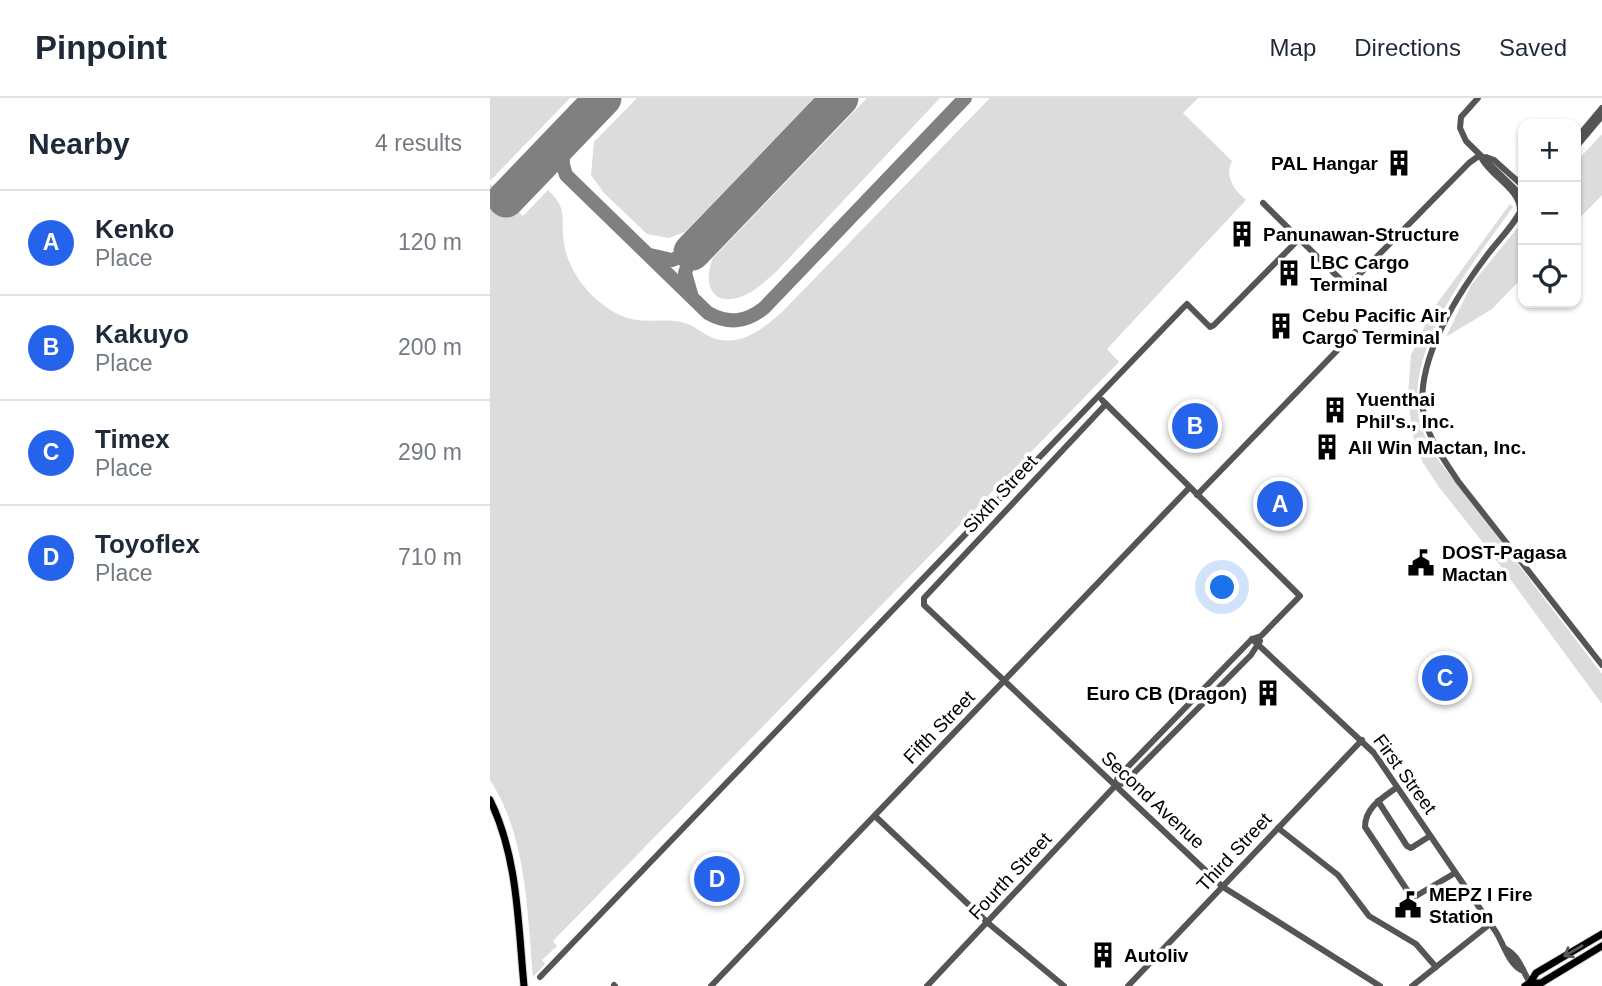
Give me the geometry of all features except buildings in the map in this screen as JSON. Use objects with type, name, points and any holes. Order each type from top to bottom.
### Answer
[{"type":"main road","points":[[490,800],[509,851],[524,986]]},
{"type":"main road","points":[[1528,984],[1536,973],[1602,934]]},
{"type":"main road","points":[[1528,984],[1541,983],[1602,946]]},
{"type":"street","points":[[1478,98],[1461,117],[1460,123],[1466,141],[1518,192]]},
{"type":"street","points":[[1581,133],[1602,108]]},
{"type":"street","points":[[1581,141],[1602,116]]},
{"type":"street","points":[[1480,155],[1494,160],[1519,182]]},
{"type":"street","points":[[1480,155],[1491,173],[1518,199]]},
{"type":"street","points":[[1262,203],[1349,285],[1480,155]]},
{"type":"street","points":[[1518,214],[1473,274],[1451,309],[1437,339],[1423,383],[1424,417],[1437,450],[1458,481],[1602,665]]},
{"type":"street","points":[[540,977],[1187,304],[1210,327],[1214,325],[1299,239]]},
{"type":"street","points":[[1189,488],[1196,495],[1355,332]]},
{"type":"street","name":"Sixth Street","points":[[926,608],[923,598],[1104,402],[1189,488]]},
{"type":"street","name":"Fifth Street","points":[[711,986],[1189,488]]},
{"type":"street","name":"Fourth Street","points":[[927,986],[1115,786],[1118,777],[1252,639],[1261,636],[1300,596],[1196,495]]},
{"type":"street","name":"Second Avenue","points":[[926,608],[1223,887],[1380,986]]},
{"type":"street","name":"Fourth Street","points":[[1115,786],[1124,783],[1195,712],[1259,645],[1261,636]]},
{"type":"street","name":"First Street","points":[[1252,639],[1374,753],[1506,949],[1520,962],[1528,984]]},
{"type":"street","points":[[1244,648],[1251,654]]},
{"type":"street","points":[[1214,678],[1221,685]]},
{"type":"street","points":[[1188,705],[1195,712]]},
{"type":"street","points":[[1164,730],[1171,735]]},
{"type":"street","name":"Third Street","points":[[1128,986],[1362,740]]},
{"type":"street","points":[[1396,788],[1378,801],[1366,817],[1365,827],[1409,893],[1416,895],[1455,873]]},
{"type":"street","points":[[1378,801],[1407,846],[1411,848],[1430,836]]},
{"type":"street","points":[[875,816],[988,923],[1064,986]]},
{"type":"street","points":[[1278,828],[1338,875],[1369,915],[1416,944],[1436,967]]},
{"type":"street","points":[[1412,986],[1490,924]]},
{"type":"shaded area","points":[[490,98],[570,98],[490,181]]},
{"type":"shaded area","points":[[637,98],[814,98],[685,232],[669,238],[647,234],[604,193],[591,175],[594,142]]},
{"type":"shaded area","points":[[867,98],[940,98],[776,272],[745,295],[730,299],[716,295],[709,283],[713,258]]},
{"type":"shaded area","points":[[990,98],[1198,98],[1183,113],[1232,161],[1230,177],[1246,200],[1107,349],[1119,362],[553,941],[557,946],[542,960],[545,964],[533,977],[527,901],[518,850],[502,802],[490,780],[490,184],[523,216],[548,190],[555,197],[561,209],[564,243],[571,265],[592,296],[612,311],[630,319],[685,323],[713,338],[733,340],[760,330],[783,311]]},
{"type":"shaded area","points":[[1602,134],[1602,195],[1581,217],[1581,182],[1581,157]]},
{"type":"shaded area","points":[[1510,204],[1513,207],[1465,274],[1437,324],[1419,376],[1418,416],[1433,453],[1602,674],[1602,704],[1439,487],[1423,463],[1412,433],[1408,395],[1411,355],[1433,309]]},
{"type":"shaded area","points":[[1518,227],[1518,282],[1492,309],[1446,337],[1471,285]]},
{"type":"taxiway","points":[[569,133],[562,154],[566,175],[708,313],[723,319],[736,320],[750,317],[764,308],[965,98]]},
{"type":"taxiway","points":[[650,255],[672,260],[692,252]]},
{"type":"taxiway","points":[[691,294],[685,273],[692,252]]},
{"type":"runway","points":[[506,199],[603,98]]},
{"type":"runway","points":[[692,252],[840,98]]},
{"type":"place","name":"PAL Hangar","points":[[1399,163]]},
{"type":"place","name":"Panunawan-Structure","points":[[1242,234]]},
{"type":"place","name":"LBC Cargo Terminal","points":[[1289,273]]},
{"type":"place","name":"Cebu Pacific Air Cargo Terminal","points":[[1281,326]]},
{"type":"place","name":"Yuenthai Phil's., Inc.","points":[[1335,410]]},
{"type":"place","name":"Kakuyo","points":[[1195,426]]},
{"type":"place","name":"All Win Mactan, Inc.","points":[[1327,447]]},
{"type":"place","name":"Kenko","points":[[1280,504]]},
{"type":"place","name":"DOST-Pagasa Mactan","points":[[1421,563]]},
{"type":"place","name":"Timex","points":[[1445,678]]},
{"type":"place","name":"Euro CB (Dragon)","points":[[1268,693]]},
{"type":"place","name":"Toyoflex","points":[[717,879]]},
{"type":"place","name":"MEPZ I Fire Station","points":[[1408,905]]},
{"type":"place","name":"Autoliv","points":[[1103,955]]}]
